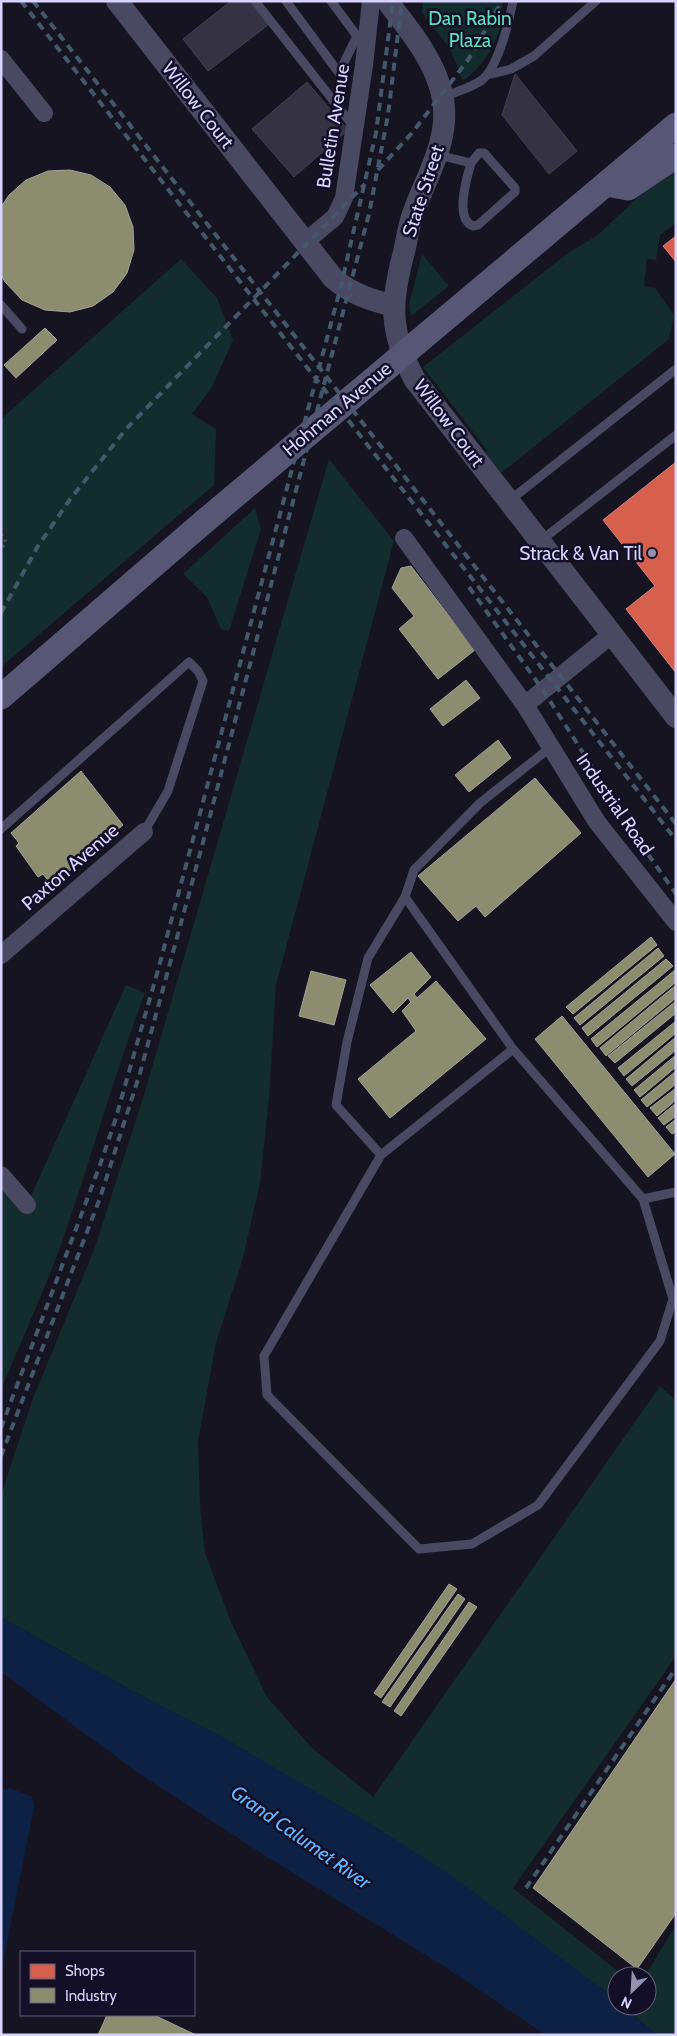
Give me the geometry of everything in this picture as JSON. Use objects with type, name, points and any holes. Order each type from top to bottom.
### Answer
[{"type":"main road","name":"Hohman Avenue","points":[[1,697],[206,520],[676,125]]},
{"type":"main road","points":[[606,184],[628,188],[676,156]]},
{"type":"street","name":"Willow Court","points":[[117,1],[333,278],[341,286],[369,299],[394,306],[396,331],[415,380],[676,717]]},
{"type":"street","name":"Bulletin Avenue","points":[[306,242],[329,224],[340,209],[348,180],[371,1]]},
{"type":"street","name":"State Street","points":[[387,1],[426,55],[442,97],[443,122],[438,155],[414,212],[396,282],[394,306]]},
{"type":"street","points":[[1,59],[44,113]]},
{"type":"street","name":"Industrial Road","points":[[404,538],[525,705],[598,822],[676,922]]},
{"type":"street","points":[[525,705],[611,635]]},
{"type":"street","name":"Paxton Avenue","points":[[1,955],[144,832]]},
{"type":"street","points":[[1,1175],[27,1206]]},
{"type":"lane","points":[[255,1],[355,128]]},
{"type":"lane","points":[[286,1],[339,73],[357,36],[332,1]]},
{"type":"lane","points":[[442,97],[480,81],[487,74],[502,43],[510,19],[513,1]]},
{"type":"lane","points":[[487,74],[510,69],[534,56],[596,1]]},
{"type":"lane","points":[[479,153],[484,153],[515,188],[515,192],[478,225],[473,226],[466,222],[463,210],[464,184],[472,163],[479,153]]},
{"type":"lane","points":[[438,155],[472,163]]},
{"type":"lane","points":[[1,305],[22,329]]},
{"type":"lane","points":[[508,502],[676,369]]},
{"type":"lane","points":[[539,542],[676,435]]},
{"type":"lane","points":[[1,829],[189,662],[198,671],[203,681],[168,791],[144,832]]},
{"type":"lane","points":[[381,1155],[336,1105],[347,1042],[368,958],[405,897],[414,870],[480,803],[551,747]]},
{"type":"lane","points":[[405,897],[514,1049],[643,1199],[673,1299],[660,1341],[538,1505],[472,1544],[419,1549],[267,1396],[264,1356],[381,1155],[514,1049]]},
{"type":"lane","points":[[643,1199],[676,1192]]},
{"type":"path","points":[[1,534],[6,542],[1,550]]},
{"type":"green space","name":"Dan Rabin Plaza","points":[[423,1],[503,1],[502,22],[495,41],[481,63],[463,81],[450,49],[422,13]]},
{"type":"green space","points":[[676,161],[676,223],[660,235],[656,260],[647,259],[644,286],[655,288],[674,315],[669,339],[501,473],[485,452],[487,450],[423,367],[568,253],[598,235]]},
{"type":"green space","points":[[422,254],[449,286],[411,316],[409,304]]},
{"type":"green space","points":[[181,259],[217,298],[233,340],[212,387],[192,414],[216,429],[214,485],[1,667],[1,419]]},
{"type":"green space","points":[[329,459],[394,541],[276,985],[269,1098],[260,1183],[243,1258],[216,1343],[198,1441],[200,1507],[205,1553],[231,1622],[267,1697],[312,1748],[373,1797],[660,1386],[676,1401],[676,1656],[513,1888],[611,1966],[607,1966],[607,1993],[231,1742],[129,1689],[1,1617],[1,1495],[32,1401],[94,1250],[144,1095]]},
{"type":"green space","points":[[255,508],[261,529],[229,631],[221,629],[207,597],[183,574]]},
{"type":"green space","points":[[126,985],[145,993],[62,1242],[1,1390],[1,1174],[27,1205]]},
{"type":"green space","points":[[676,1925],[676,2035],[657,2035],[635,2016],[657,2016],[657,1966],[651,1966]]},
{"type":"water","name":"Grand Calumet River","points":[[1,1617],[129,1689],[231,1742],[371,1824],[454,1877],[600,1987],[607,1993],[607,2016],[635,2016],[657,2035],[546,2035],[445,1967],[264,1855],[141,1775],[1,1672]]},
{"type":"water","points":[[10,1788],[32,1797],[34,1807],[1,1973],[1,1790]]},
{"type":"building: Shops","points":[[676,236],[676,262],[663,246]]},
{"type":"building: Shops","name":"Strack & Van Til","points":[[676,462],[676,673],[626,609],[655,586],[603,520]]},
{"type":"building: Industry","points":[[70,170],[91,175],[110,187],[125,205],[133,227],[134,250],[127,273],[113,292],[93,306],[70,312],[45,310],[22,300],[1,275],[1,207],[9,195],[26,180],[48,171]]},
{"type":"building: Industry","points":[[45,328],[57,340],[16,378],[4,365]]},
{"type":"building: Industry","points":[[411,566],[475,650],[438,679],[399,629],[414,616],[392,588],[401,568]]},
{"type":"building: Industry","points":[[466,680],[480,698],[443,726],[430,709]]},
{"type":"building: Industry","points":[[498,740],[511,758],[469,792],[455,775]]},
{"type":"building: Industry","points":[[81,771],[123,825],[52,886],[43,874],[38,877],[16,846],[19,843],[11,833]]},
{"type":"building: Industry","points":[[535,778],[581,833],[485,917],[476,906],[458,921],[418,876]]},
{"type":"building: Industry","points":[[651,937],[657,945],[573,1014],[566,1007]]},
{"type":"building: Industry","points":[[658,948],[664,956],[580,1025],[574,1018]]},
{"type":"building: Industry","points":[[411,952],[431,977],[414,994],[417,998],[436,981],[486,1039],[390,1118],[358,1079],[416,1031],[402,1011],[411,1002],[408,998],[393,1013],[370,985]]},
{"type":"building: Industry","points":[[666,959],[673,966],[588,1036],[582,1028]]},
{"type":"building: Industry","points":[[675,970],[676,982],[597,1047],[591,1039]]},
{"type":"building: Industry","points":[[311,971],[346,980],[334,1025],[299,1016]]},
{"type":"building: Industry","points":[[676,985],[676,998],[606,1056],[600,1048]]},
{"type":"building: Industry","points":[[676,1001],[676,1013],[615,1063],[608,1056]]},
{"type":"building: Industry","points":[[562,1016],[675,1154],[648,1177],[535,1039]]},
{"type":"building: Industry","points":[[676,1021],[676,1033],[624,1076],[618,1068]]},
{"type":"building: Industry","points":[[676,1037],[676,1050],[632,1086],[626,1079]]},
{"type":"building: Industry","points":[[676,1055],[676,1067],[640,1097],[634,1090]]},
{"type":"building: Industry","points":[[676,1071],[676,1084],[647,1107],[641,1100]]},
{"type":"building: Industry","points":[[676,1088],[676,1100],[657,1116],[650,1108]]},
{"type":"building: Industry","points":[[676,1103],[676,1116],[664,1125],[658,1118]]},
{"type":"building: Industry","points":[[676,1119],[676,1132],[672,1134],[666,1127]]},
{"type":"building: Industry","points":[[449,1584],[457,1589],[381,1698],[374,1693]]},
{"type":"building: Industry","points":[[458,1594],[465,1599],[390,1707],[382,1702]]},
{"type":"building: Industry","points":[[469,1602],[477,1607],[401,1716],[394,1711]]},
{"type":"building: Industry","points":[[676,1679],[676,1913],[639,1966],[633,1966],[533,1888]]},
{"type":"building: Industry","points":[[107,2016],[156,2016],[196,2035],[98,2035]]},
{"type":"building: Other","points":[[231,1],[250,1],[268,25],[208,71],[183,39]]},
{"type":"building: Other","points":[[515,74],[577,151],[549,174],[502,115]]},
{"type":"building: Other","points":[[307,82],[348,130],[294,177],[252,129]]},
{"type":"railway","points":[[21,1],[676,840]]},
{"type":"railway","points":[[33,1],[676,824]]},
{"type":"railway","points":[[1,1428],[100,1165],[115,1121],[158,970],[341,286],[376,133],[393,1]]},
{"type":"railway","points":[[1,1456],[100,1198],[140,1073],[369,214],[388,115],[402,1]]},
{"type":"railway","points":[[378,170],[412,133],[468,60],[502,1]]},
{"type":"railway","points":[[1,613],[38,546],[71,498],[127,428],[365,184]]},
{"type":"railway","points":[[469,587],[543,690],[645,850],[676,894]]},
{"type":"railway","points":[[526,1888],[676,1668]]},
{"type":"place","name":"Strack & Van Til","points":[[652,553]]}]
